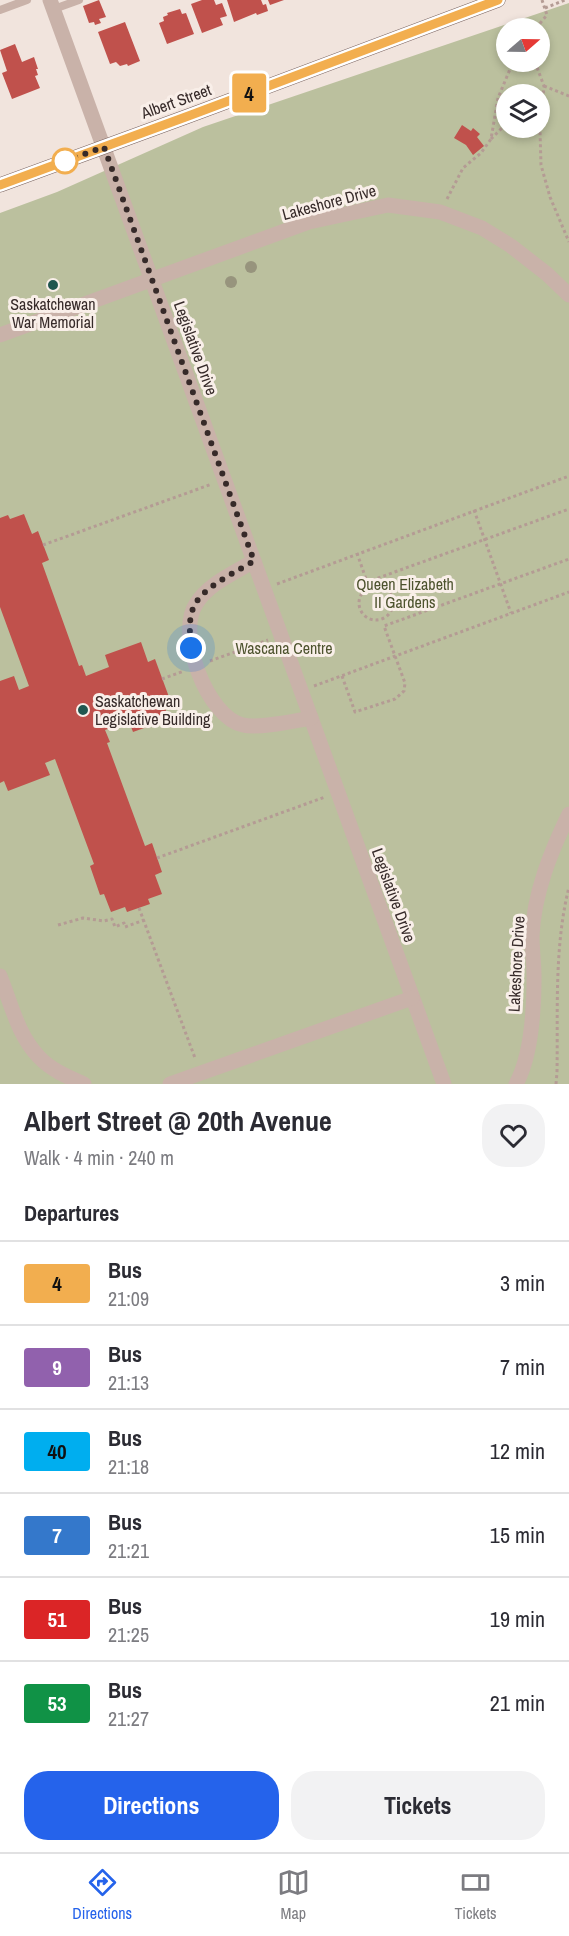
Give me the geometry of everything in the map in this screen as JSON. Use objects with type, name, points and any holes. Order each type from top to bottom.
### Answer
[{"type":"main road","name":"Albert Street","points":[[0,185],[498,0]]},
{"type":"street","name":"Legislative Drive","points":[[52,5],[444,1084]]},
{"type":"street","name":"Lakeshore Drive","points":[[0,335],[309,222],[388,205],[440,212],[482,228],[511,246],[547,274],[569,295]]},
{"type":"street","points":[[254,561],[206,591],[194,606],[189,625],[191,648],[196,666],[208,695],[226,716],[243,725],[263,725],[311,718]]},
{"type":"street","name":"Lakeshore Drive","points":[[516,1084],[530,1043],[534,979],[532,935],[539,894],[553,848],[569,814]]},
{"type":"street","points":[[0,976],[24,1039],[40,1058],[59,1073],[84,1084]]},
{"type":"street","points":[[170,1084],[412,998]]},
{"type":"lane","points":[[0,10],[27,0]]},
{"type":"lane","points":[[52,5],[79,0]]},
{"type":"path","points":[[542,0],[547,15],[544,18]]},
{"type":"path","points":[[544,8],[565,0]]},
{"type":"path","points":[[491,139],[498,98],[509,72]]},
{"type":"path","points":[[550,88],[569,96]]},
{"type":"path","points":[[440,212],[463,168],[481,153],[496,134]]},
{"type":"path","points":[[540,138],[541,165],[550,197],[569,242]]},
{"type":"path","points":[[264,589],[569,476]]},
{"type":"path","points":[[44,545],[225,480]]},
{"type":"path","points":[[368,584],[381,586],[390,593],[393,599],[391,610],[381,619],[367,618],[360,610],[359,599],[368,584],[569,508]]},
{"type":"path","points":[[474,510],[511,614]]},
{"type":"path","points":[[357,553],[368,584]]},
{"type":"path","points":[[384,626],[569,559]]},
{"type":"path","points":[[301,690],[569,592]]},
{"type":"path","points":[[342,676],[355,712],[395,699],[404,691],[405,683],[381,619]]},
{"type":"path","points":[[162,679],[281,635]]},
{"type":"path","points":[[157,858],[338,792]]},
{"type":"path","points":[[556,1084],[559,960],[563,909],[569,887]]},
{"type":"path","points":[[139,908],[200,1074]]},
{"type":"path","points":[[58,925],[87,918],[104,921],[112,919],[115,927],[124,923],[125,927],[144,920]]},
{"type":"green space","name":"Wascana Centre","points":[[569,3],[569,1084],[0,1084],[0,213],[57,192],[203,127],[496,28],[496,72],[550,72],[550,18],[525,18]]},
{"type":"building","points":[[99,0],[106,17],[99,19],[101,23],[95,25],[94,22],[89,23],[83,6]]},
{"type":"building","points":[[202,0],[214,0],[216,5],[222,3],[227,16],[220,18],[223,25],[202,33],[191,4]]},
{"type":"building","points":[[227,0],[261,0],[263,5],[266,4],[268,11],[234,22]]},
{"type":"building","points":[[268,0],[284,0],[270,5]]},
{"type":"building","points":[[180,9],[182,14],[186,13],[194,34],[167,44],[159,23],[164,21],[163,17],[168,15],[167,13]]},
{"type":"building","points":[[125,22],[140,61],[128,66],[127,64],[120,66],[116,62],[110,64],[98,32]]},
{"type":"building","points":[[15,44],[22,62],[34,57],[38,69],[36,69],[38,75],[35,76],[40,88],[12,99],[2,73],[7,71],[0,50]]},
{"type":"building","points":[[462,125],[471,131],[473,128],[480,134],[477,137],[484,146],[473,155],[466,145],[454,138]]},
{"type":"building","name":"Saskatchewan Legislative Building","points":[[24,514],[32,534],[38,531],[49,560],[42,563],[79,666],[82,665],[86,676],[109,667],[105,655],[141,642],[148,662],[155,659],[169,697],[162,700],[169,719],[133,732],[129,721],[105,730],[110,742],[107,743],[145,846],[152,843],[162,872],[155,875],[162,894],[148,899],[150,904],[127,912],[125,907],[111,912],[104,894],[100,895],[90,866],[94,864],[55,759],[45,763],[50,775],[8,791],[4,781],[0,783],[0,681],[14,676],[19,690],[29,686],[0,607],[0,518],[8,515],[10,519]]},
{"type":"bus line","name":"4","points":[[0,185],[498,0]]},
{"type":"place","name":"Saskatchewan War Memorial","points":[[53,285]]},
{"type":"place","name":"Saskatchewan Legislative Building","points":[[83,710]]},
{"type":"route","points":[[65,161],[104,147],[254,561],[206,591],[194,606],[189,625],[191,648]]},
{"type":"park label","name":"Queen Elizabeth II Gardens","points":[[405,593]]}]
